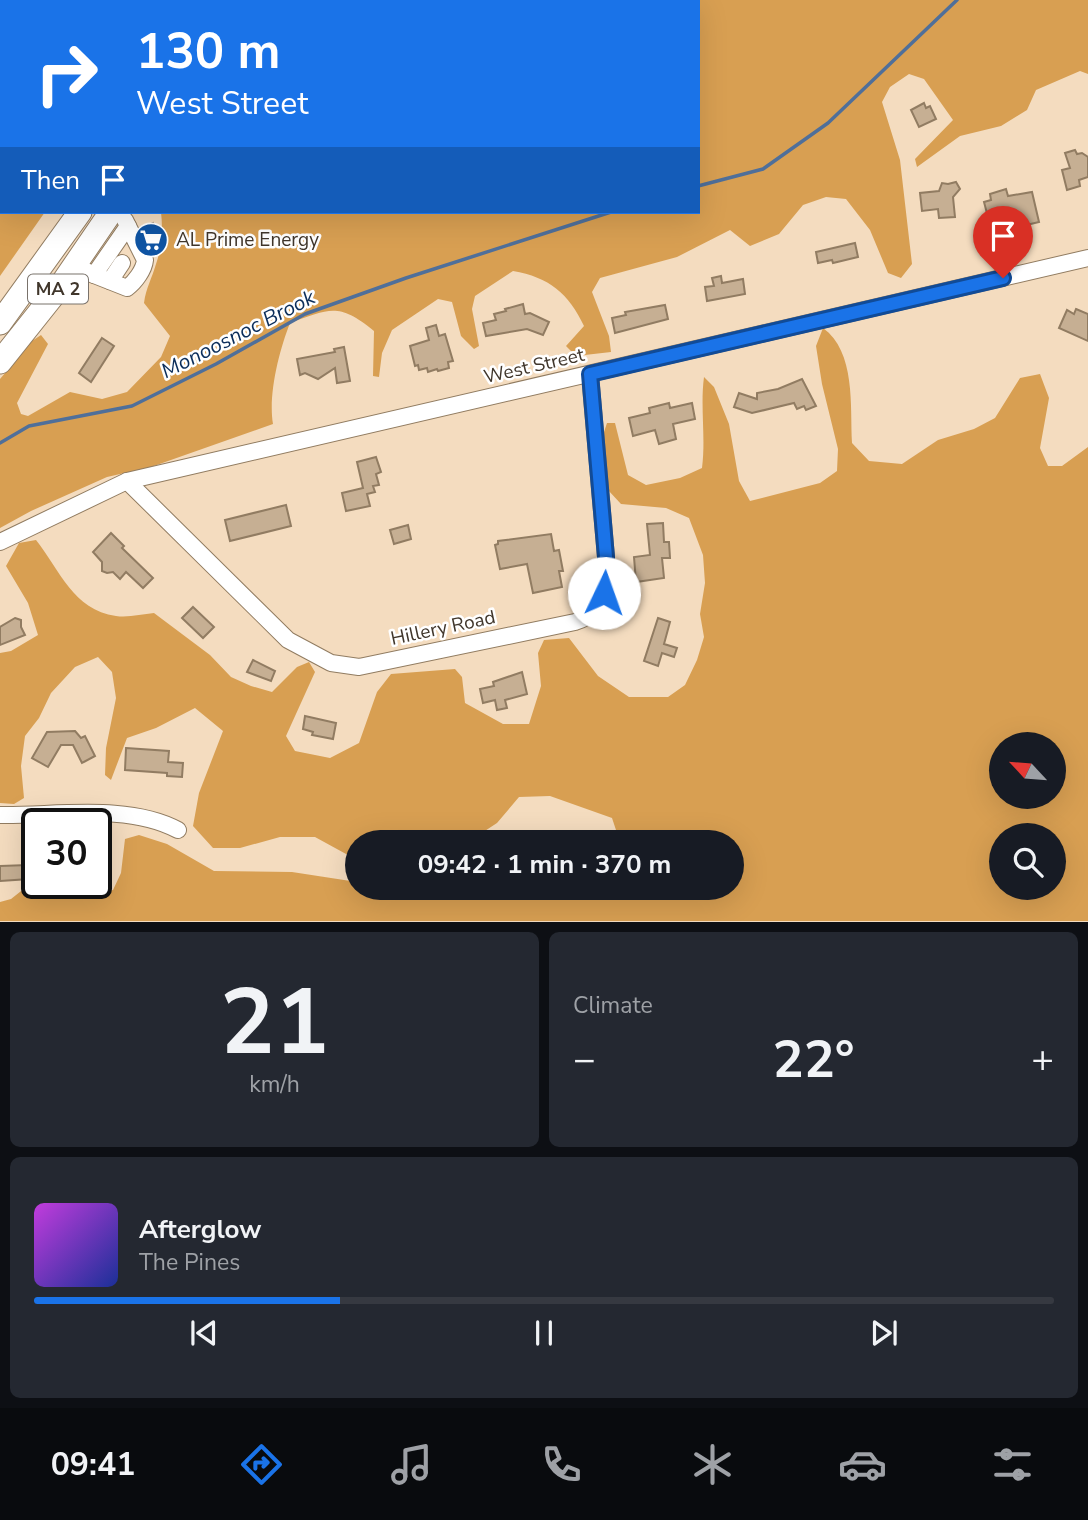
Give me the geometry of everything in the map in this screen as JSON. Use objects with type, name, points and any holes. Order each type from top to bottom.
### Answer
[{"type":"highway","name":"MA 2","points":[[0,323],[79,214]]},
{"type":"highway","name":"MA 2","points":[[0,362],[84,270],[120,217]]},
{"type":"street","points":[[110,281],[129,252],[120,217]]},
{"type":"street","points":[[84,270],[127,288],[145,265],[145,260],[129,252]]},
{"type":"street","name":"West Street","points":[[0,542],[127,481],[1088,258]]},
{"type":"street","name":"Hillery Road","points":[[127,481],[288,640],[335,665],[359,667],[575,622],[595,612],[606,586],[606,557],[590,374]]},
{"type":"street","points":[[0,815],[117,815],[156,820],[178,830]]},
{"type":"shaded area","points":[[700,0],[1088,0],[1088,74],[1080,71],[1036,90],[1027,110],[1001,126],[960,136],[917,167],[915,159],[953,120],[924,79],[909,74],[890,87],[882,102],[900,160],[912,264],[901,278],[888,273],[870,230],[846,199],[826,197],[803,205],[779,234],[750,246],[730,230],[677,257],[600,278],[592,292],[609,336],[611,352],[576,356],[566,346],[584,326],[572,305],[547,283],[513,271],[475,296],[472,309],[479,346],[474,349],[461,336],[452,302],[438,299],[392,330],[382,353],[379,377],[373,376],[374,331],[342,312],[315,314],[290,323],[276,373],[272,400],[273,424],[151,467],[107,477],[0,528],[0,379],[32,341],[41,335],[48,344],[17,403],[21,414],[28,416],[70,392],[102,399],[127,392],[161,357],[170,336],[144,303],[160,251],[161,214],[700,214]]},
{"type":"shaded area","points":[[0,214],[44,214],[0,276]]},
{"type":"shaded area","points":[[823,328],[834,338],[846,365],[851,397],[852,443],[869,461],[902,464],[938,440],[974,429],[995,418],[1020,378],[1040,374],[1049,398],[1040,448],[1048,466],[1062,466],[1088,447],[1088,921],[0,921],[0,902],[11,899],[21,891],[21,899],[112,899],[112,890],[121,873],[125,839],[139,835],[167,844],[214,871],[292,872],[345,880],[345,900],[744,900],[744,830],[616,830],[612,818],[550,796],[519,797],[497,823],[486,830],[345,830],[345,853],[315,837],[280,837],[240,848],[213,848],[193,826],[199,793],[223,731],[195,708],[156,728],[127,738],[111,780],[105,775],[106,748],[116,698],[112,672],[98,657],[75,667],[51,693],[39,718],[25,736],[21,766],[24,798],[14,804],[0,803],[0,653],[11,651],[38,635],[28,603],[6,566],[19,543],[36,540],[69,587],[89,606],[116,616],[154,613],[210,655],[231,677],[251,686],[272,692],[297,667],[309,662],[315,672],[286,736],[295,751],[330,758],[359,743],[377,692],[391,674],[455,669],[462,677],[465,703],[503,724],[529,724],[541,686],[538,653],[544,640],[569,638],[598,676],[629,697],[668,697],[685,685],[704,637],[700,614],[705,583],[703,555],[689,518],[666,508],[621,504],[608,490],[603,435],[607,423],[615,423],[628,475],[646,485],[680,478],[702,468],[704,377],[714,387],[729,424],[739,481],[750,501],[820,483],[837,471],[838,449],[816,346]]},
{"type":"building","points":[[924,103],[926,108],[930,106],[936,119],[919,127],[911,110]]},
{"type":"building","points":[[1075,150],[1077,154],[1082,153],[1088,157],[1088,177],[1079,180],[1080,186],[1067,190],[1062,170],[1070,168],[1065,153]]},
{"type":"building","points":[[956,182],[960,189],[953,197],[955,217],[939,218],[938,209],[922,211],[920,193],[939,191],[942,183]]},
{"type":"building","points":[[1006,189],[1008,196],[1032,192],[1039,222],[1018,227],[1015,215],[989,221],[984,202],[991,200],[990,194]]},
{"type":"building","name":"AL Prime Energy","points":[[153,223],[164,250],[154,254],[141,228]]},
{"type":"building","points":[[855,243],[858,257],[833,263],[832,260],[818,263],[816,252]]},
{"type":"building","points":[[721,276],[722,283],[743,279],[745,294],[707,301],[705,287],[714,286],[712,278]]},
{"type":"building","points":[[523,304],[525,314],[530,313],[549,322],[543,335],[527,329],[486,336],[483,323],[496,320],[494,314]]},
{"type":"building","points":[[665,305],[668,319],[615,333],[612,318],[626,315],[625,312]]},
{"type":"building","points":[[1076,309],[1088,314],[1088,341],[1059,328],[1067,310],[1074,314]]},
{"type":"building","points":[[436,325],[439,336],[445,334],[453,361],[448,362],[449,368],[438,371],[428,372],[427,368],[419,370],[418,365],[415,366],[410,346],[429,340],[426,328]]},
{"type":"building","points":[[102,338],[114,346],[91,382],[79,373]]},
{"type":"building","points":[[344,347],[350,381],[337,383],[335,368],[318,379],[305,373],[300,375],[297,359],[335,352],[334,349]]},
{"type":"building","points":[[802,379],[816,406],[806,410],[804,406],[797,409],[794,403],[752,413],[734,407],[739,393],[757,399],[757,393],[778,389]]},
{"type":"building","points":[[669,403],[670,408],[692,403],[695,419],[673,424],[676,439],[659,444],[655,430],[633,436],[629,418],[650,413],[649,408]]},
{"type":"building","points":[[376,457],[381,472],[376,474],[379,485],[373,486],[375,492],[367,494],[370,506],[346,511],[342,493],[363,488],[357,462]]},
{"type":"building","points":[[286,505],[291,526],[230,541],[225,520]]},
{"type":"building","points":[[663,523],[664,542],[669,542],[670,558],[662,558],[664,578],[636,582],[634,557],[650,555],[647,524]]},
{"type":"building","points":[[408,525],[411,539],[394,544],[390,530]]},
{"type":"building","points":[[111,533],[124,546],[122,548],[153,578],[143,588],[126,572],[120,579],[113,572],[102,571],[102,562],[93,552]]},
{"type":"building","points":[[551,534],[554,551],[559,550],[563,571],[559,571],[562,587],[533,593],[527,564],[500,569],[495,545],[498,541]]},
{"type":"building","points":[[193,607],[214,627],[203,638],[182,618]]},
{"type":"building","points":[[15,618],[21,620],[25,635],[0,645],[0,627]]},
{"type":"building","points":[[658,618],[670,622],[664,644],[677,648],[674,657],[662,653],[658,666],[644,661]]},
{"type":"building","points":[[253,660],[275,671],[271,681],[247,672]]},
{"type":"building","points":[[522,672],[527,694],[505,700],[507,708],[497,710],[495,700],[483,703],[480,689],[494,686],[493,682]]},
{"type":"building","points":[[305,716],[336,723],[333,739],[312,735],[313,732],[303,729]]},
{"type":"building","points":[[75,731],[81,738],[85,736],[95,756],[82,763],[73,745],[61,745],[48,767],[32,758],[47,732]]},
{"type":"building","points":[[126,748],[169,751],[168,762],[183,763],[182,777],[167,776],[167,773],[125,770]]},
{"type":"building","points":[[21,865],[21,880],[0,881],[0,866]]},
{"type":"waterway","name":"Monoosnoc Brook","points":[[700,185],[763,169],[828,123],[957,0]]},
{"type":"waterway","name":"Monoosnoc Brook","points":[[0,443],[29,426],[132,406],[216,364],[305,314],[406,278],[605,214]]},
{"type":"place","name":"AL Prime Energy","points":[[151,240]]},
{"type":"route","points":[[604,593],[606,557],[590,374],[1003,278]]}]
